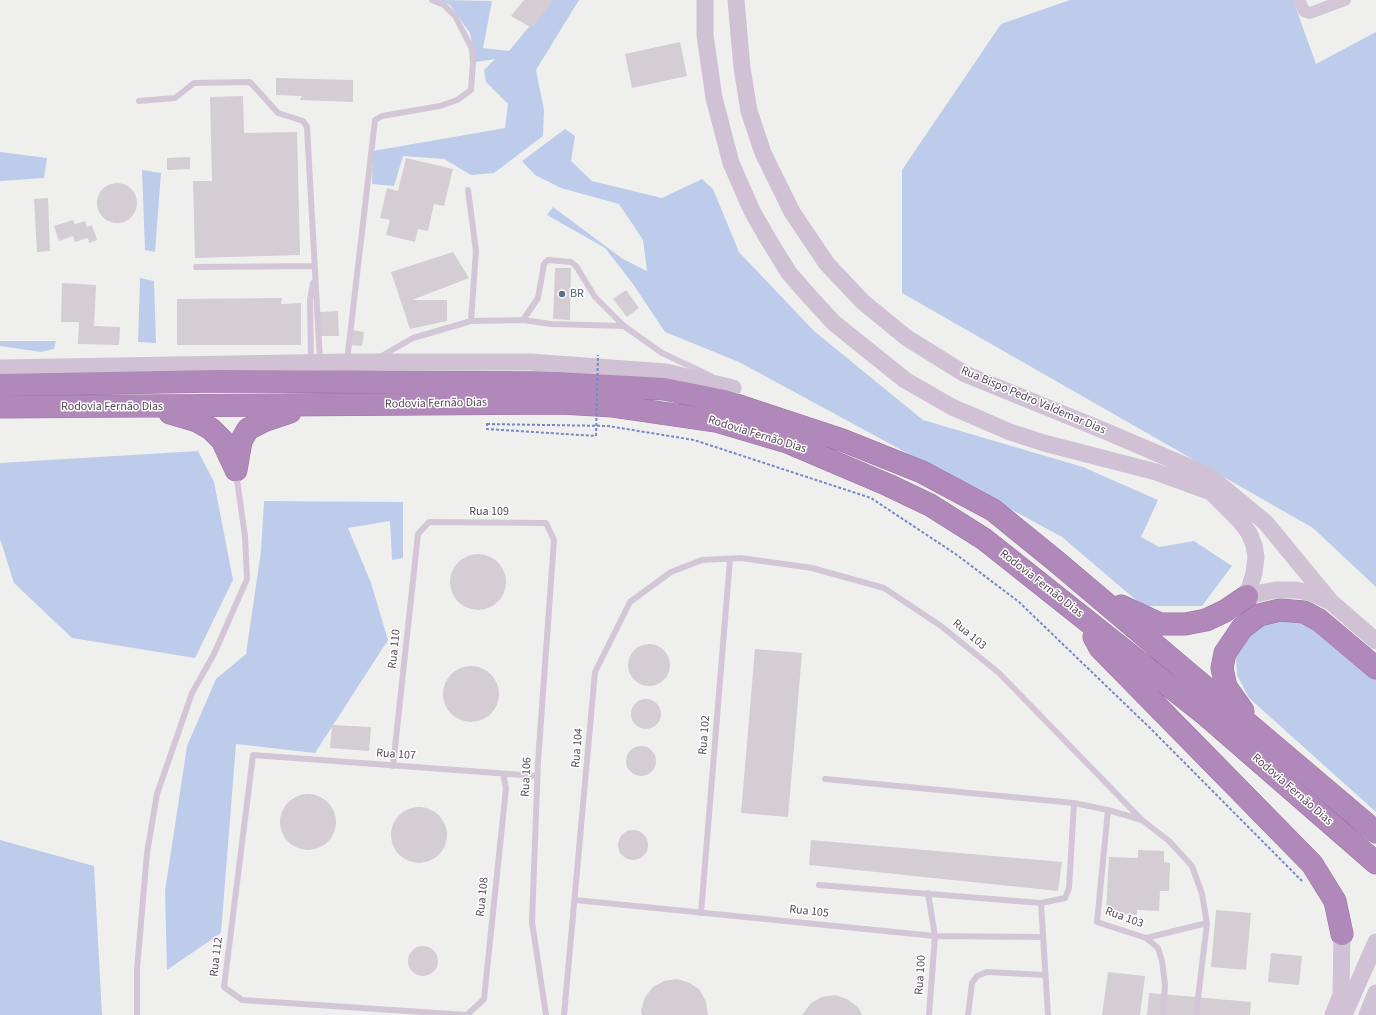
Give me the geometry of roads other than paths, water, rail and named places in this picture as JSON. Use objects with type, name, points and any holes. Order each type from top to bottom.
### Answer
[{"type":"highway","name":"Rodovia Fernão Dias","points":[[0,385],[226,381],[616,385],[664,389],[724,401],[842,440],[922,472],[993,510],[1376,832]]},
{"type":"highway","points":[[733,388],[778,404],[842,440]]},
{"type":"highway","name":"Rodovia Fernão Dias","points":[[0,407],[561,404],[620,407],[716,422],[787,442],[868,476],[930,505],[984,538],[1212,721],[1376,863]]},
{"type":"highway","points":[[236,470],[241,442],[248,429],[266,420],[307,406]]},
{"type":"highway","points":[[145,407],[197,421],[211,429],[222,440],[236,470]]},
{"type":"highway","points":[[1090,590],[1160,624],[1185,624],[1206,620],[1225,612],[1246,596]]},
{"type":"highway","points":[[1251,728],[1242,707],[1226,687],[1222,668],[1225,653],[1233,639],[1242,628],[1259,615],[1280,610],[1304,612],[1319,620],[1376,668]]},
{"type":"highway","points":[[1083,617],[1100,648],[1312,864],[1335,901],[1342,934]]},
{"type":"main road","points":[[704,0],[705,35],[714,98],[731,163],[752,211],[768,239],[789,272],[809,296],[834,323],[905,380],[952,407],[1010,432],[1044,443],[1156,472],[1211,492],[1240,521],[1249,533],[1254,545],[1256,558],[1254,573],[1246,596]]},
{"type":"main road","name":"Rua Bispo Pedro Valdemar Dias","points":[[736,0],[742,68],[750,110],[762,153],[792,212],[827,264],[863,302],[907,338],[965,374],[1196,470],[1214,480],[1265,522],[1331,602]]},
{"type":"main road","points":[[0,368],[347,362],[530,362],[666,372],[733,388]]},
{"type":"main road","points":[[1246,596],[1274,590],[1296,590],[1312,593],[1331,602],[1376,641]]},
{"type":"main road","points":[[1333,1015],[1341,995],[1342,934]]},
{"type":"main road","points":[[1344,1015],[1376,942]]},
{"type":"main road","points":[[1367,1015],[1376,993]]},
{"type":"street","points":[[1299,0],[1304,11],[1310,13],[1345,0]]},
{"type":"lane","points":[[347,362],[375,120],[382,116],[440,106],[457,100],[471,90],[473,62],[472,48],[455,16],[444,5],[432,0]]},
{"type":"lane","points":[[139,101],[175,98],[194,83],[250,82],[278,113],[303,121],[307,127],[314,266],[315,363]]},
{"type":"lane","points":[[468,190],[476,251],[471,321]]},
{"type":"lane","points":[[523,320],[538,298],[544,264],[548,260],[571,262],[576,266],[595,297],[624,326],[662,353],[697,368],[733,388]]},
{"type":"lane","points":[[196,267],[314,266]]},
{"type":"lane","points":[[314,273],[310,299],[315,363]]},
{"type":"lane","points":[[372,362],[413,338],[471,321],[523,320],[551,324],[624,326]]},
{"type":"lane","points":[[137,1015],[137,969],[147,853],[157,794],[192,693],[214,654],[248,579],[245,536],[236,470]]},
{"type":"lane","name":"Rua 109","points":[[418,534],[429,522],[546,523],[554,540]]},
{"type":"lane","name":"Rua 110","points":[[393,766],[418,534]]},
{"type":"lane","name":"Rua 106","points":[[546,1015],[532,922],[537,776],[554,540]]},
{"type":"lane","name":"Rua 103","points":[[730,559],[741,558],[812,568],[884,588],[942,626],[999,673],[1076,750],[1102,780],[1142,820],[1170,841],[1192,866],[1202,894],[1207,923],[1196,1015]]},
{"type":"lane","name":"Rua 104","points":[[564,1015],[576,900],[595,672],[630,602],[672,572],[702,560],[730,559]]},
{"type":"lane","name":"Rua 102","points":[[701,913],[730,559]]},
{"type":"lane","name":"Rua 107","points":[[253,755],[537,776]]},
{"type":"lane","name":"Rua 112","points":[[253,755],[224,987],[242,1000],[467,1015]]},
{"type":"lane","name":"Rua 108","points":[[467,1015],[484,1000],[506,788],[503,774]]},
{"type":"lane","name":"Rua 103","points":[[825,779],[1074,802],[1142,820]]},
{"type":"lane","points":[[819,885],[1041,903],[1065,898],[1069,888],[1074,802]]},
{"type":"lane","name":"Rua 103","points":[[1108,810],[1096,922],[1146,938],[1158,948],[1162,961],[1165,985],[1162,1015]]},
{"type":"lane","name":"Rua 100","points":[[928,893],[935,936],[929,1015]]},
{"type":"lane","name":"Rua 105","points":[[576,900],[935,936],[1042,937]]},
{"type":"lane","points":[[1041,903],[1048,1015]]},
{"type":"lane","points":[[1146,938],[1207,923]]},
{"type":"lane","points":[[968,1015],[972,983],[977,976],[987,972],[1045,975]]},
{"type":"place","name":"BR","points":[[562,294]]}]
